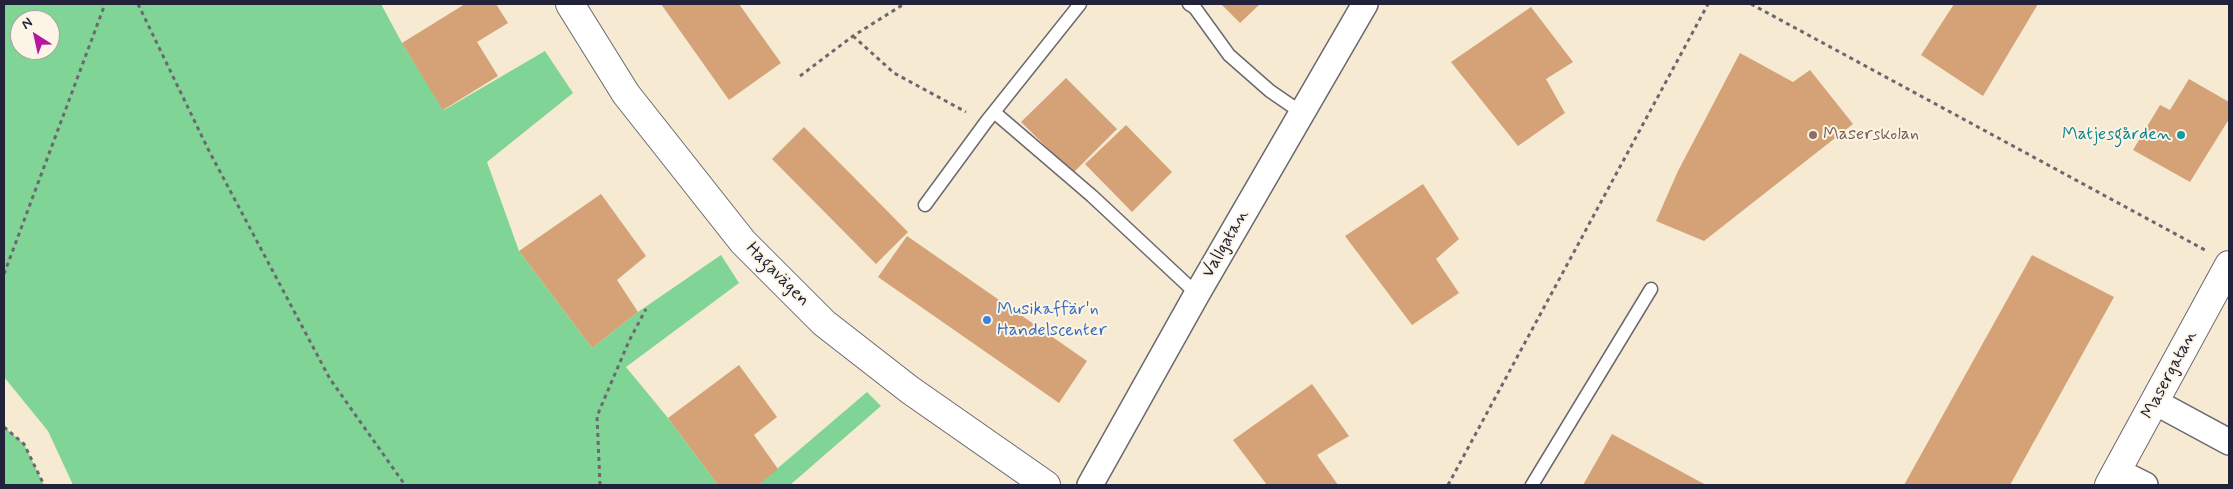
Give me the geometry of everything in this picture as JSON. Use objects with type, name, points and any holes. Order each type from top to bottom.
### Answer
[{"type":"street","name":"Hagavägen","points":[[570,4],[626,94],[750,248],[824,323],[910,390],[1046,485]]},
{"type":"street","name":"Vallgatan","points":[[1090,485],[1197,294],[1366,4]]},
{"type":"street","name":"Masergatan","points":[[2113,478],[2155,402],[2221,259]]},
{"type":"street","points":[[2155,402],[2229,442]]},
{"type":"street","points":[[2113,478],[2145,485]]},
{"type":"lane","points":[[925,205],[990,117],[1080,4]]},
{"type":"lane","points":[[1189,4],[1195,8],[1229,55],[1270,91],[1302,113]]},
{"type":"lane","points":[[990,117],[1099,202],[1197,294]]},
{"type":"lane","points":[[1532,485],[1651,289]]},
{"type":"path","points":[[4,274],[105,4]]},
{"type":"path","points":[[138,4],[208,149],[330,379],[405,485]]},
{"type":"path","points":[[800,76],[853,36],[904,4]]},
{"type":"path","points":[[1448,485],[1708,4]]},
{"type":"path","points":[[1750,4],[2221,259]]},
{"type":"path","points":[[853,36],[894,73],[990,117]]},
{"type":"path","points":[[600,485],[597,416],[628,341],[646,309]]},
{"type":"path","points":[[4,427],[24,444],[44,485]]},
{"type":"green space","points":[[4,4],[381,4],[402,43],[444,110],[545,51],[573,93],[487,162],[519,251],[592,348],[638,312],[721,255],[739,283],[626,367],[668,418],[718,485],[73,485],[48,431],[4,377]]},
{"type":"green space","points":[[867,392],[881,406],[790,485],[758,485]]},
{"type":"green space","points":[[4,427],[24,444],[44,485],[4,485]]},
{"type":"building","points":[[465,4],[496,4],[508,23],[477,42],[498,76],[443,110],[402,43]]},
{"type":"building","points":[[661,4],[739,4],[781,63],[729,100]]},
{"type":"building","points":[[1221,4],[1260,4],[1240,23]]},
{"type":"building","points":[[1954,4],[2038,4],[1983,96],[1921,55]]},
{"type":"building","points":[[1531,7],[1573,62],[1546,79],[1565,113],[1518,146],[1451,62]]},
{"type":"building","points":[[1740,53],[1793,82],[1810,70],[1853,124],[1704,241],[1656,221],[1678,171]]},
{"type":"building","points":[[1066,78],[1117,129],[1073,173],[1021,122]]},
{"type":"building","name":"Matjesgården","points":[[2189,79],[2229,102],[2229,119],[2190,182],[2133,150],[2160,105],[2170,110]]},
{"type":"building","points":[[1126,125],[1172,172],[1132,212],[1085,164]]},
{"type":"building","points":[[804,127],[908,232],[876,264],[772,159]]},
{"type":"building","points":[[1423,184],[1459,239],[1436,259],[1459,293],[1412,325],[1345,236]]},
{"type":"building","points":[[601,194],[646,256],[617,280],[638,312],[592,348],[519,251]]},
{"type":"building","points":[[907,236],[1087,361],[1059,403],[878,277]]},
{"type":"building","points":[[2032,255],[2114,297],[2010,485],[1904,485]]},
{"type":"building","points":[[739,365],[777,417],[754,435],[778,469],[758,485],[718,485],[668,418]]},
{"type":"building","points":[[1312,384],[1349,436],[1317,455],[1338,485],[1267,485],[1233,440]]},
{"type":"building","points":[[1612,434],[1706,485],[1583,485]]},
{"type":"place","name":"Maserskolan","points":[[1813,135]]},
{"type":"place","name":"Matjesgården","points":[[2181,135]]},
{"type":"place","name":"Musikaffär'n Handelscenter","points":[[987,320]]}]
